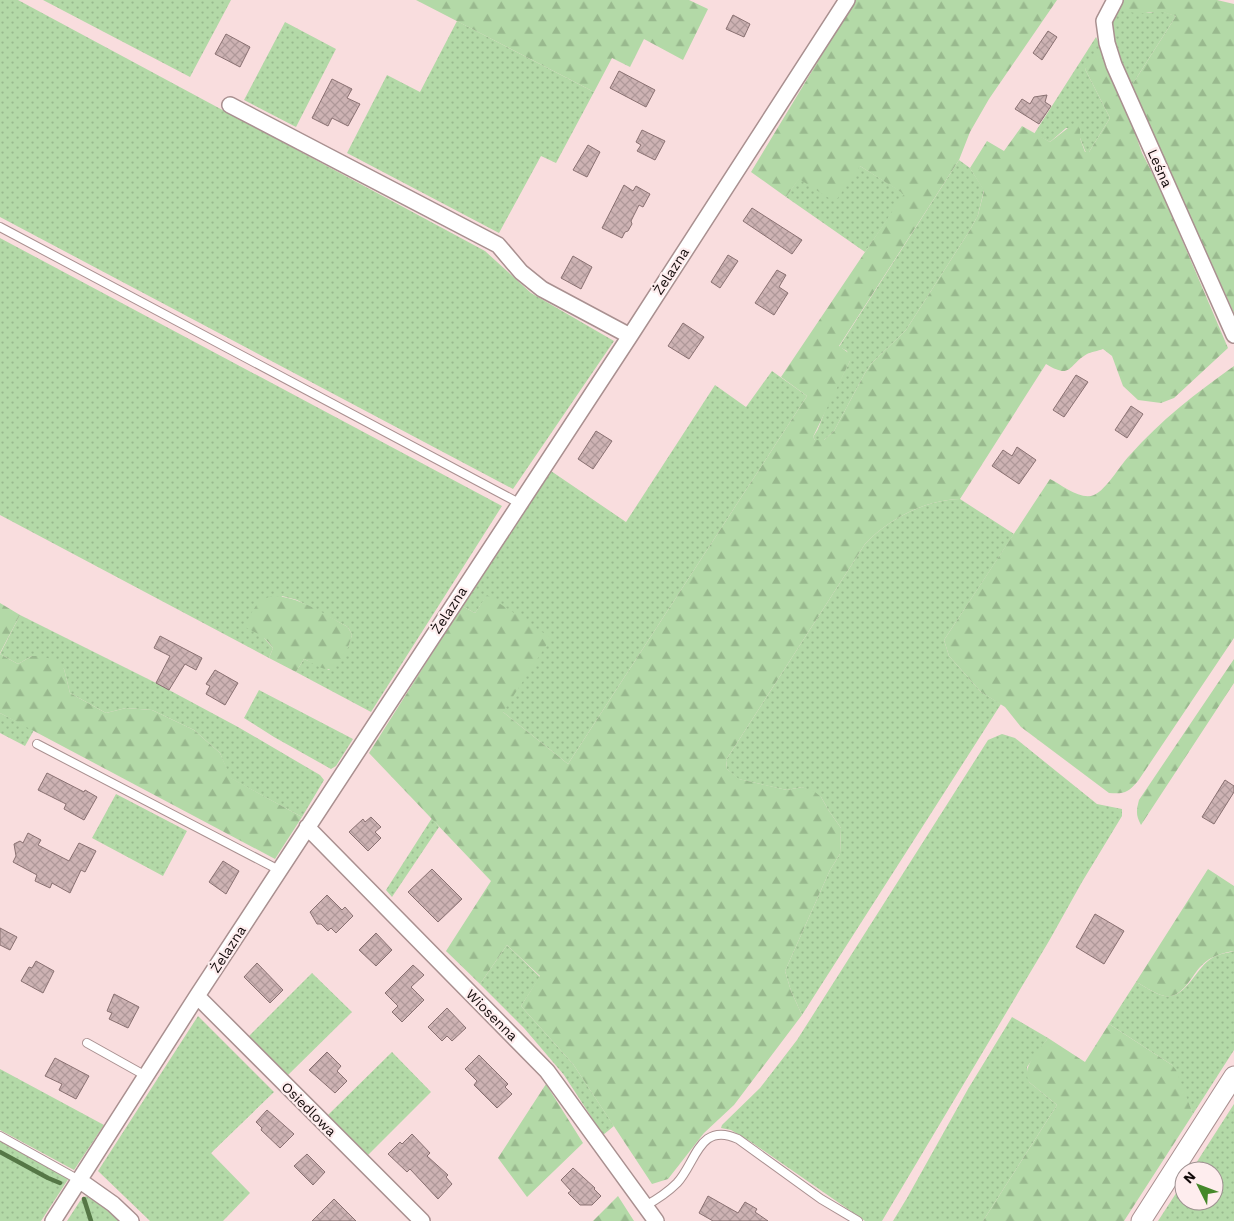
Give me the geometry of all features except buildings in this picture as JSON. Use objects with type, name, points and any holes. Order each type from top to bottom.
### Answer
[{"type":"street","name":"Żelazna","points":[[53,1221],[196,996],[630,336],[847,0]]},
{"type":"street","name":"Leśna","points":[[1115,0],[1104,21],[1107,43],[1114,65],[1234,335]]},
{"type":"street","points":[[230,105],[498,245],[521,272],[542,289],[630,336]]},
{"type":"street","name":"Wiosenna","points":[[307,827],[547,1071],[656,1221]]},
{"type":"street","name":"Osiedlowa","points":[[196,996],[422,1221]]},
{"type":"street","points":[[1141,1221],[1234,1076]]},
{"type":"street","points":[[79,1180],[113,1204],[131,1221]]},
{"type":"lane","points":[[0,227],[519,503]]},
{"type":"lane","points":[[37,744],[279,870]]},
{"type":"lane","points":[[87,1043],[146,1076]]},
{"type":"lane","points":[[645,1206],[678,1182],[700,1146],[709,1138],[727,1134],[738,1139],[821,1199],[858,1221]]},
{"type":"lane","points":[[0,1136],[79,1180]]},
{"type":"green space","points":[[0,0],[18,0],[485,251],[531,293],[614,341],[513,489],[0,217]]},
{"type":"green space","points":[[43,0],[231,0],[190,77]]},
{"type":"green space","points":[[416,0],[689,0],[708,9],[683,60],[644,39],[630,67],[612,58],[594,92]]},
{"type":"green space","points":[[855,0],[1057,0],[989,99],[970,132],[959,160],[839,346],[850,354],[850,361],[813,437],[815,440],[824,440],[834,431],[871,364],[906,330],[970,230],[978,215],[984,191],[970,168],[987,141],[1004,151],[1022,126],[1050,142],[1073,124],[1077,125],[1080,129],[1080,138],[1085,152],[1089,152],[1110,118],[1085,69],[1090,60],[1103,52],[1123,99],[1142,153],[1160,188],[1228,348],[1174,398],[1161,403],[1138,400],[1123,386],[1112,356],[1103,349],[1087,354],[1065,371],[1054,369],[1046,364],[960,499],[934,503],[908,512],[874,535],[865,544],[726,760],[727,769],[739,779],[787,790],[802,787],[815,792],[821,797],[841,828],[840,854],[830,870],[785,971],[791,991],[802,1015],[734,1105],[704,1133],[668,1179],[652,1184],[573,1064],[521,1006],[540,976],[507,945],[480,984],[446,951],[491,881],[369,753],[462,606],[475,613],[487,595],[551,638],[503,712],[568,764],[807,396],[781,377],[904,194],[860,166],[835,202],[799,179],[786,197],[751,172]]},
{"type":"green space","points":[[1121,0],[1217,0],[1234,4],[1234,313],[1141,109],[1132,85],[1176,16],[1162,12],[1134,13],[1118,4]]},
{"type":"green space","points":[[1118,4],[1148,13],[1161,11],[1176,16],[1132,85],[1113,43],[1108,20]]},
{"type":"green space","points":[[457,21],[594,92],[556,163],[541,156],[499,233],[347,153],[387,75],[420,92]]},
{"type":"green space","points":[[285,22],[336,49],[296,127],[244,100]]},
{"type":"green space","points":[[1096,37],[1103,52],[1085,69],[1110,118],[1089,152],[1086,153],[1080,138],[1080,129],[1066,128],[1050,142],[1034,134]]},
{"type":"green space","points":[[959,160],[970,168],[984,190],[978,215],[906,330],[871,364],[865,373],[834,431],[824,440],[815,440],[813,437],[850,361],[847,351],[839,347]]},
{"type":"green space","points":[[860,166],[905,194],[865,252],[786,197],[799,178]]},
{"type":"green space","points":[[0,238],[502,506],[371,712],[296,672],[304,659],[329,670],[348,647],[352,635],[348,627],[297,600],[282,596],[264,638],[273,648],[269,658],[0,515]]},
{"type":"green space","points":[[1234,366],[1234,638],[1138,781],[1125,792],[1109,793],[1021,727],[1005,707],[981,692],[949,656],[944,640],[1050,479],[1080,495],[1091,496],[1096,494],[1154,430]]},
{"type":"green space","points":[[772,371],[807,396],[568,764],[503,712],[487,596],[475,613],[462,606],[551,471],[626,522],[715,385],[746,407]]},
{"type":"green space","points":[[960,499],[1014,534],[944,640],[949,656],[981,692],[1001,704],[802,1015],[791,991],[785,971],[830,870],[840,854],[841,828],[821,797],[802,787],[787,790],[738,779],[727,769],[726,760],[865,544],[874,535],[908,512],[934,503]]},
{"type":"green space","points":[[272,596],[302,602],[348,627],[352,635],[351,640],[344,657],[336,666],[326,669],[304,659],[296,672],[269,658],[273,648],[270,644],[261,636],[245,627],[258,604]]},
{"type":"green space","points":[[0,603],[20,615],[0,653]]},
{"type":"green space","points":[[20,615],[156,683],[238,727],[320,775],[324,780],[302,817],[230,778],[220,753],[194,730],[152,710],[126,708],[106,713],[70,693],[64,669],[32,656],[18,664],[0,654]]},
{"type":"green space","points":[[0,654],[18,664],[32,656],[54,660],[64,669],[70,693],[106,713],[126,708],[152,710],[194,730],[220,753],[231,778],[302,817],[275,859],[0,713]]},
{"type":"green space","points":[[1234,659],[1234,683],[1141,825],[1137,813],[1139,800]]},
{"type":"green space","points":[[259,690],[353,739],[336,766],[331,769],[244,718]]},
{"type":"green space","points":[[0,713],[34,730],[25,746],[0,733]]},
{"type":"green space","points":[[1002,734],[1015,738],[1097,804],[1122,809],[1122,816],[882,1221],[865,1221],[751,1142],[731,1130],[721,1128],[760,1088],[797,1040],[988,740]]},
{"type":"green space","points":[[116,794],[187,831],[163,876],[92,838]]},
{"type":"green space","points":[[432,818],[439,827],[392,897],[386,890]]},
{"type":"green space","points":[[1208,869],[1234,886],[1234,951],[1209,959],[1185,987],[1175,995],[1158,994],[1136,982]]},
{"type":"green space","points":[[507,945],[540,977],[521,1006],[573,1064],[614,1126],[603,1135],[564,1075],[524,1028],[480,984]]},
{"type":"green space","points":[[1234,951],[1234,1050],[1193,1114],[1172,1065],[1109,1024],[1136,982],[1161,995],[1177,994],[1212,958]]},
{"type":"green space","points":[[312,973],[352,1012],[288,1075],[249,1036]]},
{"type":"green space","points":[[198,1016],[274,1092],[211,1153],[250,1193],[223,1221],[150,1221],[98,1171]]},
{"type":"green space","points":[[1012,1017],[1048,1038],[1027,1067],[1029,1082],[1057,1105],[983,1221],[893,1221],[968,1089]]},
{"type":"green space","points":[[1109,1024],[1172,1065],[1176,1070],[1193,1114],[1124,1221],[983,1221],[1057,1105],[1029,1082],[1027,1070],[1032,1059],[1048,1038],[1085,1062]]},
{"type":"green space","points":[[392,1052],[431,1092],[368,1155],[328,1115]]},
{"type":"green space","points":[[0,1069],[104,1125],[74,1170],[0,1130]]},
{"type":"green space","points":[[546,1084],[583,1143],[527,1197],[498,1158]]},
{"type":"green space","points":[[1234,1104],[1234,1221],[1158,1221],[1174,1196],[1174,1211],[1224,1211],[1224,1161],[1197,1161]]},
{"type":"green space","points":[[0,1140],[69,1178],[41,1221],[0,1221]]},
{"type":"green space","points":[[86,1196],[103,1206],[121,1221],[67,1221],[80,1201]]},
{"type":"green space","points":[[618,1196],[634,1221],[593,1221]]},
{"type":"waterway","points":[[0,1152],[60,1183]]},
{"type":"waterway","points":[[84,1199],[91,1221]]}]
